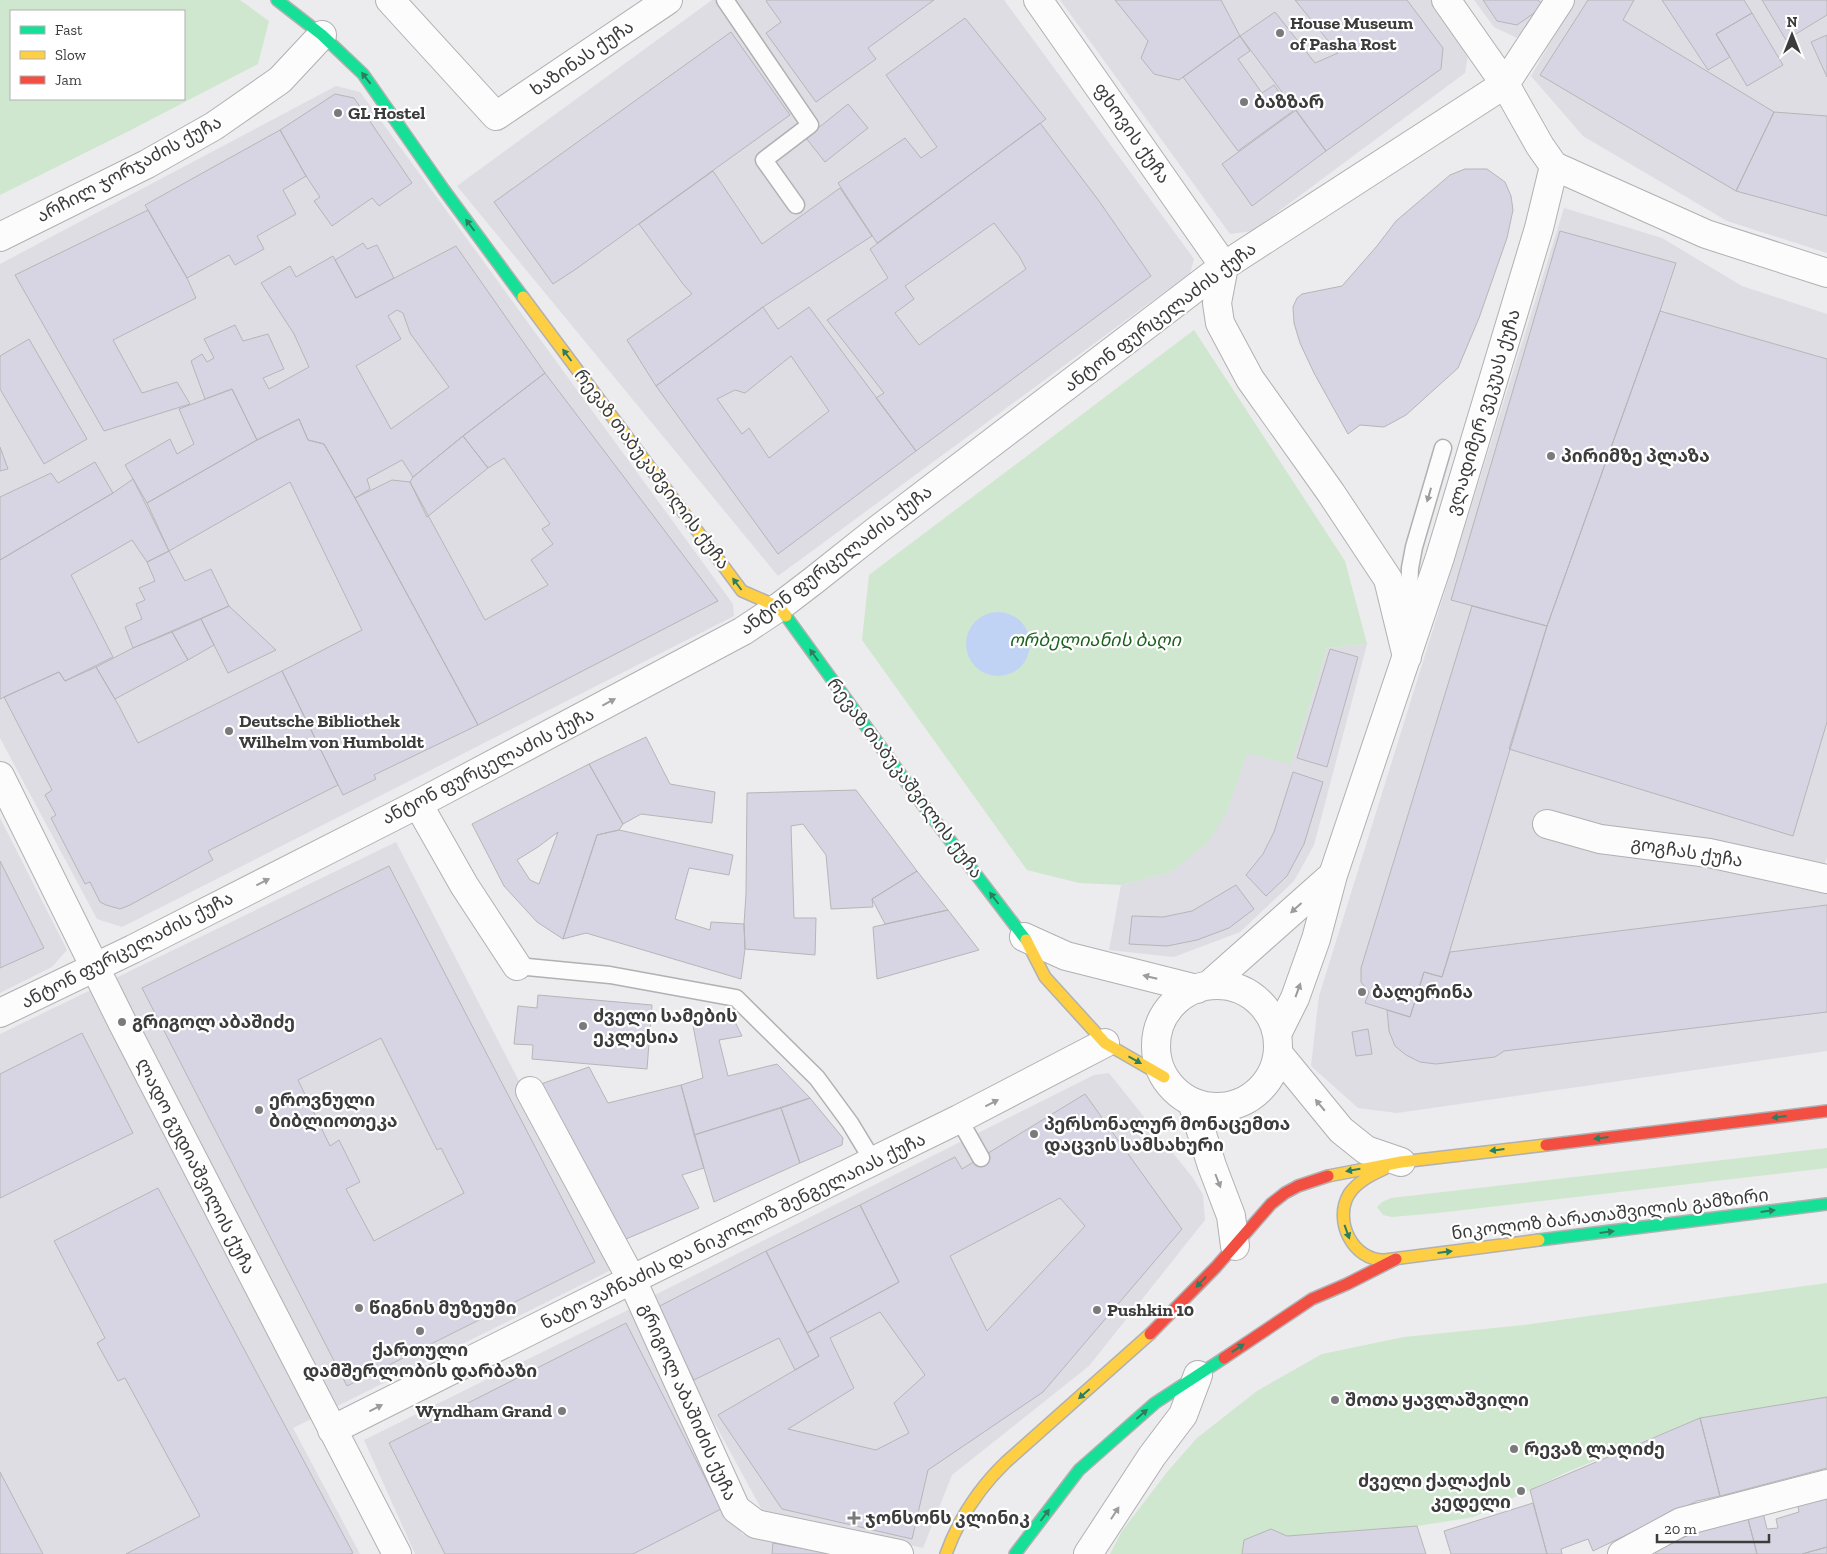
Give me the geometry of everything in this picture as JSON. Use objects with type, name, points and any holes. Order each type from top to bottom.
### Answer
[{"type":"main road","name":"რევაზ თაბუკაშვილის ქუჩა","points":[[291,3],[363,74],[444,190],[742,591],[779,607],[920,801],[1024,937],[1045,977],[1105,1044],[1164,1077]]},
{"type":"main road","points":[[946,1554],[959,1524],[980,1491],[1006,1463],[1182,1303],[1235,1246],[1260,1213],[1283,1194],[1308,1182],[1335,1173],[1401,1162],[1827,1112]]},
{"type":"main road","points":[[1397,1258],[1375,1260],[1362,1253],[1353,1245],[1346,1235],[1343,1208],[1349,1194],[1369,1176],[1401,1162]]},
{"type":"main road","name":"ნიკოლოზ ბარათაშვილის გამზირი","points":[[1397,1258],[1827,1204]]},
{"type":"main road","points":[[1015,1554],[1079,1470],[1155,1403],[1312,1299],[1347,1284],[1397,1258]]},
{"type":"street","name":"ხაზინას ქუჩა","points":[[390,0],[496,116],[668,0]]},
{"type":"street","name":"ფხოვის ქუჩა","points":[[1038,0],[1224,266]]},
{"type":"street","points":[[1446,0],[1505,84],[1540,146],[1554,166],[1706,234],[1827,272]]},
{"type":"street","name":"ანტონ ფურცელაძის ქუჩა","points":[[0,1013],[418,804],[743,630],[779,607],[1224,266],[1505,84],[1560,0]]},
{"type":"street","name":"არჩილ ჯორჯაძის ქუჩა","points":[[0,237],[147,164],[214,126],[280,80],[322,35]]},
{"type":"street","name":"ვლადიმერ ვეკუას ქუჩა","points":[[1278,1044],[1316,938],[1332,875],[1440,558],[1536,237],[1554,166]]},
{"type":"street","points":[[1224,266],[1217,303],[1220,323],[1250,379],[1331,493],[1388,579],[1407,657]]},
{"type":"street","name":"ლადო გუდიაშვილის ქუჩა","points":[[0,776],[173,1123],[397,1554]]},
{"type":"street","points":[[418,804],[464,885],[517,966]]},
{"type":"street","name":"გოგჩას ქუჩა","points":[[1547,824],[1600,839],[1709,853],[1827,879]]},
{"type":"street","name":"ვლადიმერ ვეკუას ქუჩა","points":[[1203,987],[1332,875]]},
{"type":"street","name":"რევაზ თაბუკაშვილის ქუჩა","points":[[1024,937],[1066,956],[1203,987]]},
{"type":"street","points":[[1278,1044],[1273,1072],[1262,1087],[1247,1099],[1229,1105],[1210,1107],[1192,1102],[1176,1091],[1164,1077],[1156,1054],[1158,1030],[1169,1008],[1186,992],[1203,987],[1228,985],[1245,991],[1260,1002],[1271,1017],[1278,1044],[1341,1130],[1366,1150],[1401,1162]]},
{"type":"street","name":"ნატო ვაჩნაძის და ნიკოლოზ შენგელაიას ქუჩა","points":[[332,1430],[959,1119],[1105,1044]]},
{"type":"street","name":"გრიგოლ აბაშიძის ქუჩა","points":[[530,1091],[632,1280],[736,1510],[756,1524],[899,1554]]},
{"type":"street","points":[[1192,1102],[1212,1166],[1231,1216],[1235,1246]]},
{"type":"street","points":[[1088,1554],[1152,1456],[1183,1414],[1198,1374]]},
{"type":"street","points":[[1622,1554],[1681,1522],[1827,1484]]},
{"type":"lane","points":[[725,0],[810,124],[764,160],[796,204]]},
{"type":"lane","points":[[1407,657],[1410,568],[1443,448]]},
{"type":"lane","points":[[517,966],[610,975],[736,998],[817,1078],[850,1123],[873,1161]]},
{"type":"lane","points":[[959,1119],[981,1158]]},
{"type":"shaded area","points":[[712,0],[1004,0],[1194,259],[1190,273],[778,576],[457,186]]},
{"type":"shaded area","points":[[1060,0],[1434,0],[1469,49],[1465,73],[1252,231],[1230,234]]},
{"type":"shaded area","points":[[1474,0],[1555,0],[1548,10],[1517,38],[1494,27]]},
{"type":"shaded area","points":[[1575,0],[1827,0],[1827,253],[1727,221],[1583,136],[1531,76]]},
{"type":"shaded area","points":[[336,86],[360,92],[733,604],[734,616],[122,927],[97,919],[0,738],[0,264]]},
{"type":"shaded area","points":[[1564,208],[1662,238],[1742,286],[1827,314],[1827,857],[1824,865],[1827,866],[1827,1051],[1397,1113],[1358,1108],[1311,1066],[1319,996]]},
{"type":"shaded area","points":[[1367,644],[1314,845],[1294,881],[1240,932],[1174,957],[1109,950],[1121,885],[1171,872],[1226,814],[1247,752],[1291,763],[1327,648]]},
{"type":"shaded area","points":[[0,818],[67,950],[52,967],[0,993]]},
{"type":"shaded area","points":[[396,842],[615,1268],[293,1428],[360,1554],[0,1554],[0,1034]]},
{"type":"shaded area","points":[[1109,1073],[1193,1178],[1203,1195],[1205,1220],[1089,1366],[952,1475],[923,1548],[763,1512],[647,1299],[1094,1075]]},
{"type":"shaded area","name":"Wyndham Grand","points":[[630,1309],[742,1534],[855,1554],[415,1554],[364,1440]]},
{"type":"green space","points":[[0,0],[240,0],[269,21],[258,64],[0,195]]},
{"type":"green space","name":"ორბელიანის ბაღი","points":[[1194,330],[1345,561],[1367,644],[1327,648],[1291,764],[1247,753],[1226,814],[1208,842],[1171,872],[1121,885],[1079,883],[1027,870],[862,640],[869,575]]},
{"type":"green space","points":[[1827,1148],[1827,1168],[1392,1217],[1383,1215],[1377,1207],[1382,1202],[1391,1198]]},
{"type":"green space","points":[[1827,1283],[1827,1397],[1700,1418],[1567,1472],[1474,1517],[1417,1526],[1287,1536],[1271,1529],[1245,1540],[1242,1554],[1110,1554],[1122,1531],[1168,1471],[1197,1438],[1257,1391],[1322,1354],[1404,1337],[1524,1325]]},
{"type":"water","points":[[992,612],[1004,612],[1021,621],[1028,632],[1030,644],[1028,656],[1021,667],[1004,676],[992,676],[980,671],[971,662],[966,650],[966,638],[971,626],[980,617]]},
{"type":"building","points":[[934,0],[868,48],[876,59],[816,102],[766,33],[781,22],[766,1]]},
{"type":"building","points":[[1115,0],[1221,0],[1240,36],[1179,80],[1154,74],[1141,58],[1148,41]]},
{"type":"building","points":[[1295,0],[1407,0],[1443,48],[1441,69],[1326,151],[1240,36],[1275,12],[1315,63],[1338,53]]},
{"type":"building","points":[[1483,0],[1538,0],[1544,6],[1517,25],[1497,21]]},
{"type":"building","points":[[1588,0],[1634,0],[1623,20],[1774,112],[1736,191],[1540,75]]},
{"type":"building","points":[[1662,0],[1744,0],[1752,13],[1716,34],[1730,57],[1708,70]]},
{"type":"building","points":[[1762,0],[1827,0],[1827,15],[1786,40]]},
{"type":"building","points":[[1752,13],[1783,65],[1747,86],[1716,34]]},
{"type":"building","points":[[965,18],[1046,119],[877,243],[838,183],[905,138],[921,158],[937,147],[886,75]]},
{"type":"building","points":[[731,32],[790,115],[553,284],[494,202]]},
{"type":"building","points":[[1827,35],[1827,77],[1811,42]]},
{"type":"building","name":"ბაზზარ","points":[[1240,36],[1250,51],[1238,59],[1262,93],[1274,85],[1293,111],[1238,151],[1183,77]]},
{"type":"building","points":[[335,94],[354,98],[412,183],[379,206],[372,198],[332,226],[314,201],[320,197],[280,130]]},
{"type":"building","points":[[848,104],[868,128],[825,162],[806,138]]},
{"type":"building","points":[[1296,110],[1326,151],[1252,206],[1222,164]]},
{"type":"building","points":[[1774,112],[1827,116],[1827,216],[1736,191]]},
{"type":"building","points":[[1040,123],[1099,201],[1151,276],[916,451],[876,398],[884,393],[827,320],[888,278],[870,249]],"holes":[[[994,223],[1019,256],[1026,269],[919,345],[895,313],[914,299],[905,286]]]},
{"type":"building","points":[[280,130],[306,176],[283,190],[296,214],[257,236],[264,249],[235,265],[229,255],[187,278],[145,205]]},
{"type":"building","points":[[1465,169],[1487,169],[1505,182],[1511,196],[1513,210],[1507,238],[1479,318],[1458,368],[1406,415],[1384,427],[1360,425],[1348,434],[1314,373],[1300,343],[1294,323],[1293,307],[1297,298],[1302,294],[1342,286],[1396,221],[1450,175]]},
{"type":"building","points":[[713,171],[762,244],[840,188],[872,236],[763,307],[656,386],[627,340],[692,294],[639,224]]},
{"type":"building","points":[[148,210],[187,278],[196,298],[113,340],[142,393],[177,382],[190,404],[104,431],[15,275]]},
{"type":"building","name":"პირიმზე პლაზა","points":[[1560,231],[1676,263],[1547,626],[1451,600]]},
{"type":"building","points":[[363,243],[367,249],[377,245],[394,278],[356,298],[335,260]]},
{"type":"building","points":[[456,246],[545,373],[413,477],[402,460],[367,479],[370,489],[355,498],[324,444],[308,440],[299,419],[257,440],[232,389],[205,399],[191,361],[202,354],[207,362],[214,358],[204,339],[235,325],[243,341],[268,334],[284,369],[263,378],[269,389],[309,367],[294,334],[261,283],[290,266],[296,277],[333,256],[356,298]],"holes":[[[397,310],[403,313],[410,333],[449,387],[391,429],[356,366],[401,339],[388,316]]]},
{"type":"building","points":[[763,307],[778,329],[809,307],[916,451],[778,554],[656,386]],"holes":[[[791,356],[829,411],[769,458],[749,428],[742,434],[717,399],[735,390],[745,393]]]},
{"type":"building","points":[[1660,311],[1827,359],[1827,722],[1793,836],[1509,749],[1547,626]]},
{"type":"building","points":[[29,339],[87,439],[44,464],[0,389],[0,356]]},
{"type":"building","points":[[545,373],[718,601],[478,725],[355,498],[392,480],[410,482],[485,620],[548,585],[531,560],[553,544],[542,529],[550,524],[504,458],[488,468],[463,436]]},
{"type":"building","points":[[232,389],[257,440],[147,503],[125,465],[170,439],[177,454],[194,444],[179,409]]},
{"type":"building","points":[[299,419],[308,440],[324,444],[478,725],[374,775],[376,779],[343,795],[282,671],[362,630],[290,482],[169,551],[147,503],[257,440]]},
{"type":"building","points":[[463,436],[488,468],[427,517],[410,482],[413,477]]},
{"type":"building","points":[[0,447],[8,469],[0,471]]},
{"type":"building","points":[[95,462],[113,493],[0,560],[0,497],[51,473],[58,483]]},
{"type":"building","points":[[133,479],[169,551],[147,562],[132,540],[71,575],[113,657],[65,681],[59,672],[0,699],[0,560],[113,493]]},
{"type":"building","points":[[169,551],[185,581],[211,569],[229,606],[133,648],[125,627],[142,619],[136,604],[145,600],[139,588],[155,581],[147,562]]},
{"type":"building","points":[[229,606],[276,650],[228,673],[201,619]]},
{"type":"building","points":[[1472,606],[1547,626],[1442,977],[1424,972],[1410,1017],[1365,1003],[1369,992],[1361,982],[1361,968]]},
{"type":"building","points":[[201,619],[214,645],[188,660],[172,632]]},
{"type":"building","points":[[172,632],[188,660],[115,699],[96,667],[133,648]]},
{"type":"building","points":[[1330,649],[1358,657],[1327,767],[1297,758]]},
{"type":"building","points":[[96,667],[138,743],[282,671],[338,785],[208,851],[213,860],[130,905],[120,909],[106,905],[100,902],[90,882],[85,884],[51,818],[56,815],[45,795],[52,790],[4,697],[59,672],[65,681]]},
{"type":"building","points":[[646,737],[670,784],[715,792],[712,823],[641,814],[623,824],[589,764]]},
{"type":"building","points":[[589,764],[623,824],[619,830],[597,835],[563,939],[537,922],[504,886],[472,824]],"holes":[[[558,832],[539,884],[530,880],[517,860]]]},
{"type":"building","points":[[1293,772],[1323,782],[1304,844],[1287,876],[1266,896],[1246,875],[1263,854],[1274,832]]},
{"type":"building","points":[[856,790],[917,871],[872,899],[873,907],[831,909],[826,855],[803,824],[791,826],[794,918],[816,918],[815,955],[745,949],[747,793]]},
{"type":"building","points":[[619,830],[733,855],[729,875],[689,868],[675,919],[710,930],[711,922],[744,924],[745,949],[741,979],[586,933],[563,939],[597,835]]},
{"type":"building","points":[[0,861],[44,948],[0,968]]},
{"type":"building","name":"ეროვნული ბიბლიოთეკა","points":[[389,866],[595,1262],[347,1386],[142,988]],"holes":[[[381,1038],[437,1150],[441,1148],[464,1193],[374,1241],[346,1189],[360,1182],[339,1140],[330,1146],[298,1080]]]},
{"type":"building","points":[[917,871],[948,910],[885,924],[872,899]]},
{"type":"building","points":[[1236,885],[1254,909],[1229,928],[1197,940],[1167,946],[1129,944],[1132,916],[1163,917],[1192,911]]},
{"type":"building","points":[[1827,905],[1827,1012],[1504,1051],[1495,1057],[1436,1064],[1420,1062],[1406,1055],[1395,1046],[1389,1031],[1387,1010],[1410,1017],[1424,972],[1442,977],[1450,952]]},
{"type":"building","points":[[948,910],[979,950],[877,979],[873,927]]},
{"type":"building","name":"ძველი სამების ეკლესია","points":[[538,995],[652,1005],[647,1069],[532,1059],[533,1045],[514,1044],[518,1006],[537,1008]]},
{"type":"building","points":[[691,1015],[734,1020],[742,1036],[719,1040],[728,1076],[777,1064],[810,1098],[694,1135],[681,1085],[703,1078]]},
{"type":"building","points":[[1368,1029],[1372,1054],[1356,1056],[1352,1032]]},
{"type":"building","points":[[82,1033],[133,1133],[0,1198],[0,1074]]},
{"type":"building","points":[[589,1067],[608,1103],[681,1085],[704,1168],[682,1175],[699,1208],[619,1242],[541,1084]]},
{"type":"building","points":[[1085,1094],[1182,1229],[1043,1392],[928,1470],[912,1539],[782,1509],[718,1415],[819,1356],[807,1333],[899,1282],[860,1205],[955,1157],[962,1169]],"holes":[[[1060,1198],[1085,1226],[987,1331],[950,1256]],[[880,1312],[925,1375],[894,1403],[909,1433],[876,1450],[788,1429],[854,1388],[830,1338]]]},
{"type":"building","points":[[810,1098],[843,1138],[842,1145],[800,1163],[781,1108]]},
{"type":"building","points":[[781,1108],[800,1163],[714,1202],[694,1135]]},
{"type":"building","points":[[158,1188],[353,1553],[126,1554],[200,1516],[125,1378],[118,1381],[97,1343],[105,1338],[54,1241]]},
{"type":"building","points":[[860,1205],[899,1282],[807,1333],[766,1251]]},
{"type":"building","points":[[766,1251],[819,1356],[795,1370],[779,1338],[694,1380],[656,1308]]},
{"type":"building","name":"Wyndham Grand","points":[[626,1323],[721,1509],[633,1554],[445,1554],[389,1443]]},
{"type":"building","points":[[1827,1397],[1827,1468],[1720,1496],[1700,1418]]},
{"type":"building","points":[[1700,1418],[1720,1496],[1697,1501],[1593,1551],[1588,1539],[1561,1549],[1562,1554],[1547,1554],[1530,1490]]},
{"type":"building","points":[[0,1472],[43,1554],[0,1554]]},
{"type":"building","points":[[1827,1488],[1827,1547],[1802,1554],[1757,1554],[1746,1511],[1762,1508],[1767,1529],[1778,1528],[1776,1519],[1799,1512],[1796,1497]]},
{"type":"building","points":[[1533,1503],[1547,1554],[1451,1554],[1444,1531]]},
{"type":"building","points":[[1746,1511],[1757,1554],[1656,1554],[1654,1550]]},
{"type":"building","points":[[1417,1526],[1426,1554],[1242,1554],[1244,1540],[1271,1529],[1287,1536]]},
{"type":"building","points":[[773,1543],[789,1546],[838,1554],[772,1554]]},
{"type":"building","points":[[1827,1547],[1827,1554],[1802,1554]]},
{"type":"traffic: fast","points":[[277,0],[322,35],[363,74],[444,190],[523,297]]},
{"type":"traffic: fast","points":[[786,616],[920,801],[1026,940]]},
{"type":"traffic: fast","points":[[1539,1240],[1827,1204]]},
{"type":"traffic: fast","points":[[1015,1554],[1079,1470],[1155,1403],[1224,1358]]},
{"type":"traffic: slow","points":[[523,297],[742,591],[779,607],[786,616]]},
{"type":"traffic: slow","points":[[1026,940],[1045,977],[1105,1043],[1164,1077]]},
{"type":"traffic: slow","points":[[1328,1176],[1401,1162],[1546,1145]]},
{"type":"traffic: slow","points":[[1384,1169],[1360,1182],[1349,1194],[1343,1216],[1345,1227],[1355,1247],[1374,1259],[1385,1260],[1539,1240]]},
{"type":"traffic: slow","points":[[946,1554],[957,1528],[971,1504],[996,1472],[1150,1334]]},
{"type":"traffic: jam","points":[[1546,1145],[1827,1111]]},
{"type":"traffic: jam","points":[[1150,1334],[1216,1267],[1271,1204],[1298,1186],[1328,1176]]},
{"type":"traffic: jam","points":[[1224,1358],[1312,1299],[1347,1284],[1396,1259]]},
{"type":"place","name":"House Museum of Pasha Rost","points":[[1280,33]]},
{"type":"place","name":"ბაზზარ","points":[[1244,102]]},
{"type":"place","name":"GL Hostel","points":[[338,113]]},
{"type":"place","name":"პირიმზე პლაზა","points":[[1551,456]]},
{"type":"place","name":"Deutsche Bibliothek Wilhelm von Humboldt","points":[[229,731]]},
{"type":"place","name":"ბალერინა","points":[[1362,992]]},
{"type":"place","name":"გრიგოლ აბაშიძე","points":[[122,1022]]},
{"type":"place","name":"ძველი სამების ეკლესია","points":[[583,1026]]},
{"type":"place","name":"ეროვნული ბიბლიოთეკა","points":[[259,1110]]},
{"type":"place","name":"პერსონალურ მონაცემთა დაცვის სამსახური","points":[[1034,1134]]},
{"type":"place","name":"წიგნის მუზეუმი","points":[[359,1308]]},
{"type":"place","name":"Pushkin 10","points":[[1097,1310]]},
{"type":"place","name":"ქართული დამშერლობის დარბაზი","points":[[420,1331]]},
{"type":"place","name":"შოთა ყავლაშვილი","points":[[1335,1400]]},
{"type":"place","name":"Wyndham Grand","points":[[562,1411]]},
{"type":"place","name":"რევაზ ლაღიძე","points":[[1514,1449]]},
{"type":"place","name":"ძველი ქალაქის კედელი","points":[[1521,1491]]},
{"type":"place","name":"ჯონსონს კლინიკ","points":[[854,1518]]}]
